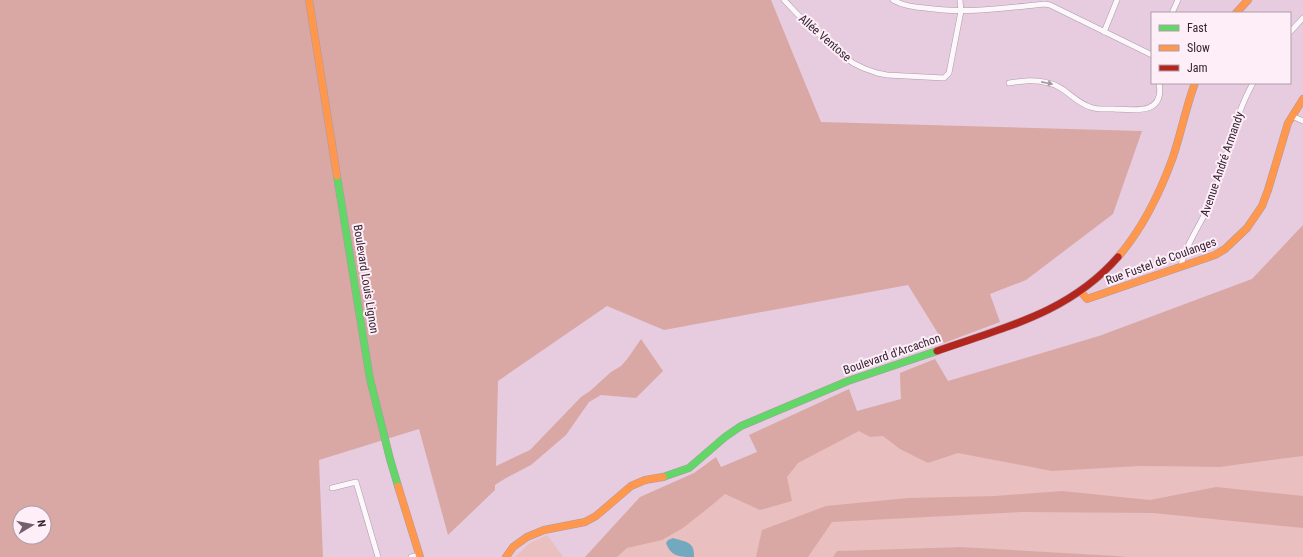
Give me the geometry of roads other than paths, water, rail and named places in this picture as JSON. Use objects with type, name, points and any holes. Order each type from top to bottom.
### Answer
[{"type":"main road","name":"Boulevard Louis Lignon","points":[[309,0],[326,95],[370,379],[390,459],[417,556]]},
{"type":"main road","points":[[1239,10],[1248,0]]},
{"type":"main road","name":"Boulevard d'Arcachon","points":[[506,557],[512,547],[544,530],[585,522],[596,516],[631,486],[645,480],[668,476],[689,468],[724,436],[741,426],[848,381],[1024,321],[1051,309],[1081,292],[1105,270],[1128,245],[1155,200],[1170,167],[1195,84]]},
{"type":"main road","name":"Rue Fustel de Coulanges","points":[[1081,292],[1087,299],[1181,266],[1197,262],[1225,249],[1248,228],[1265,200],[1288,123],[1303,99]]},
{"type":"street","name":"Allée Ventose","points":[[784,0],[810,26],[853,63],[877,73],[887,75],[944,78],[949,73],[961,11],[960,0]]},
{"type":"street","points":[[893,0],[903,5],[943,11],[961,11],[1050,3],[1104,32],[1151,55]]},
{"type":"street","points":[[1104,32],[1117,0]]},
{"type":"street","points":[[1172,12],[1178,0]]},
{"type":"street","points":[[1291,31],[1303,18]]},
{"type":"street","points":[[1008,83],[1026,80],[1047,82],[1058,85],[1090,108],[1139,110],[1148,109],[1158,99],[1161,91],[1159,84]]},
{"type":"street","name":"Avenue André Armandy","points":[[1181,266],[1183,257],[1212,199],[1240,112],[1253,84]]},
{"type":"street","points":[[1292,116],[1303,121]]},
{"type":"street","points":[[332,488],[356,482],[378,557]]},
{"type":"water","points":[[673,538],[691,545],[694,552],[694,557],[673,554],[666,543],[668,540]]}]
